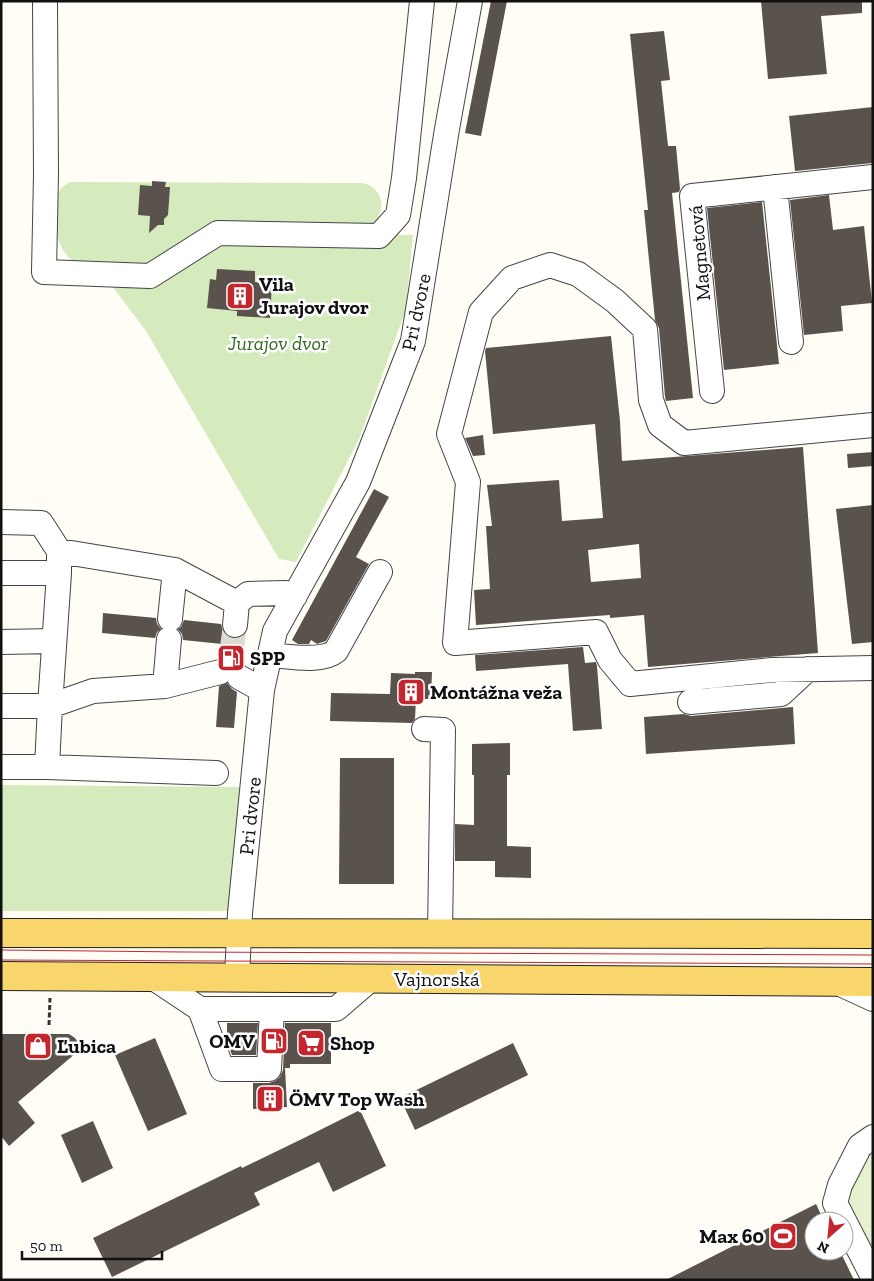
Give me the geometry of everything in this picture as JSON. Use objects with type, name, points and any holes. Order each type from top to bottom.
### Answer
[{"type":"main road","points":[[1,934],[873,934]]},
{"type":"main road","name":"Vajnorská","points":[[1,976],[873,982]]},
{"type":"street","points":[[45,1],[46,174],[44,272],[150,276],[218,233],[379,236],[398,215],[404,178],[422,1]]},
{"type":"street","name":"Pri dvore","points":[[237,978],[241,903],[262,690],[275,631],[358,482],[413,341],[447,129],[470,1]]},
{"type":"street","name":"Magnetová","points":[[712,391],[692,196],[873,177]]},
{"type":"street","points":[[775,187],[791,342]]},
{"type":"street","points":[[873,424],[684,443],[660,425],[652,400],[645,329],[614,301],[578,274],[550,265],[512,278],[481,312],[449,434],[468,482],[455,643],[596,632],[610,660],[630,684],[772,670],[873,668]]},
{"type":"street","points":[[1,522],[40,523],[59,562],[46,767]]},
{"type":"street","points":[[1,573],[59,562],[175,570],[236,614],[248,594],[286,593],[294,596]]},
{"type":"street","points":[[165,686],[175,570]]},
{"type":"street","points":[[270,655],[320,658],[332,655],[380,572]]},
{"type":"street","points":[[1,642],[54,641]]},
{"type":"street","points":[[690,702],[781,694],[808,669]]},
{"type":"street","points":[[1,706],[50,706],[93,691],[165,686],[229,674],[262,690]]},
{"type":"street","points":[[424,729],[443,730],[440,934]]},
{"type":"street","points":[[1,767],[216,773]]},
{"type":"street","points":[[152,977],[200,1009],[336,1009],[371,978]]},
{"type":"street","points":[[834,982],[873,999]]},
{"type":"street","points":[[200,1009],[222,1068],[269,1068],[272,1009]]},
{"type":"street","points":[[873,1137],[860,1146],[840,1185],[835,1203],[873,1277]]},
{"type":"path","points":[[49,1024],[50,994]]},
{"type":"green space","points":[[70,182],[362,183],[371,186],[377,192],[380,197],[381,207],[378,218],[370,226],[229,226],[157,266],[80,266],[69,258],[63,250],[57,233],[58,194],[62,187]]},
{"type":"green space","name":"Jurajov dvor","points":[[232,233],[413,235],[406,309],[359,439],[296,562],[279,559],[146,331],[106,278],[158,279]]},
{"type":"green space","points":[[1,785],[241,787],[230,911],[1,911]]},
{"type":"green space","points":[[873,1148],[873,1259],[854,1223],[854,1211],[847,1211],[842,1201],[865,1153]]},
{"type":"building","points":[[491,1],[507,1],[481,136],[465,133]]},
{"type":"building","points":[[761,1],[862,1],[862,13],[821,16],[827,74],[768,79]]},
{"type":"building","points":[[664,31],[670,80],[661,81],[668,146],[676,146],[680,189],[679,192],[672,193],[693,398],[666,401],[659,328],[655,320],[644,210],[648,210],[630,34]]},
{"type":"building","points":[[873,107],[873,163],[795,171],[789,116]]},
{"type":"building","points":[[152,181],[166,182],[165,187],[170,187],[168,215],[164,219],[164,225],[158,225],[149,233],[150,216],[138,215],[140,185],[152,186]]},
{"type":"building","points":[[829,195],[833,230],[864,226],[872,303],[841,306],[843,331],[804,335],[790,200]]},
{"type":"building","points":[[762,202],[779,364],[724,370],[707,208]]},
{"type":"building","name":"Vila Jurajov dvor","points":[[217,269],[255,271],[255,282],[272,284],[270,318],[237,316],[237,311],[207,308],[210,279],[216,280]]},
{"type":"building","points":[[611,336],[620,421],[622,461],[803,447],[818,653],[648,667],[644,615],[610,618],[610,615],[476,625],[474,590],[490,589],[486,526],[492,526],[487,485],[559,480],[562,521],[603,518],[595,424],[493,434],[486,348]],"holes":[[[639,544],[641,578],[591,582],[588,550]]]},
{"type":"building","points":[[483,435],[485,455],[473,456],[465,438]]},
{"type":"building","points":[[873,452],[873,466],[848,468],[847,454]]},
{"type":"building","points":[[374,489],[389,497],[356,557],[369,564],[326,641],[317,644],[311,640],[309,644],[298,644],[292,640]]},
{"type":"building","points":[[873,505],[873,642],[852,644],[836,509]]},
{"type":"building","points":[[103,613],[156,618],[157,624],[161,629],[157,632],[155,638],[102,633]]},
{"type":"building","points":[[184,620],[221,624],[223,631],[228,636],[234,639],[242,636],[240,663],[232,665],[221,659],[222,644],[183,640],[182,634],[178,629]]},
{"type":"building","points":[[583,647],[585,663],[596,662],[597,666],[602,729],[573,731],[568,664],[476,671],[475,655]]},
{"type":"building","points":[[415,672],[432,672],[431,699],[416,699],[415,719],[412,723],[330,721],[331,693],[390,694],[391,673],[415,674]]},
{"type":"building","points":[[227,683],[237,692],[234,728],[216,727],[219,686]]},
{"type":"building","points":[[793,707],[795,744],[646,754],[644,717],[684,714],[691,716]]},
{"type":"building","points":[[510,743],[510,775],[507,775],[507,846],[531,847],[531,878],[495,877],[495,861],[455,861],[455,824],[474,825],[472,744]]},
{"type":"building","points":[[340,758],[394,758],[394,884],[339,884]]},
{"type":"building","points":[[227,1023],[258,1023],[256,1055],[232,1055],[227,1042]]},
{"type":"building","points":[[285,1023],[331,1023],[331,1064],[290,1064],[290,1068],[285,1068],[287,1107],[253,1109],[253,1083],[269,1083],[280,1077],[283,1070]]},
{"type":"building","points":[[1,1034],[69,1034],[75,1038],[82,1048],[18,1102],[35,1123],[9,1146],[1,1136]]},
{"type":"building","points":[[155,1038],[187,1114],[148,1131],[115,1055]]},
{"type":"building","points":[[513,1043],[528,1075],[415,1130],[400,1098]]},
{"type":"building","points":[[360,1110],[386,1166],[333,1192],[319,1162],[254,1193],[260,1205],[112,1277],[93,1238]]},
{"type":"building","points":[[93,1121],[113,1168],[82,1183],[61,1135]]},
{"type":"building","name":"Max 60","points":[[816,1204],[819,1211],[804,1211],[804,1261],[845,1261],[854,1280],[666,1280]]},
{"type":"tunnel","points":[[235,625],[229,670],[239,677]]},
{"type":"tram line","points":[[1,950],[873,955]]},
{"type":"tram line","points":[[1,960],[873,964]]},
{"type":"place","name":"Vila Jurajov dvor","points":[[240,296]]},
{"type":"place","name":"SPP","points":[[231,658]]},
{"type":"place","name":"Montážna veža","points":[[411,692]]},
{"type":"place","name":"OMV","points":[[274,1041]]},
{"type":"place","name":"Shop","points":[[311,1043]]},
{"type":"place","name":"Ľubica","points":[[38,1046]]},
{"type":"place","name":"ÖMV Top Wash","points":[[270,1099]]},
{"type":"place","name":"Max 60","points":[[783,1236]]}]
